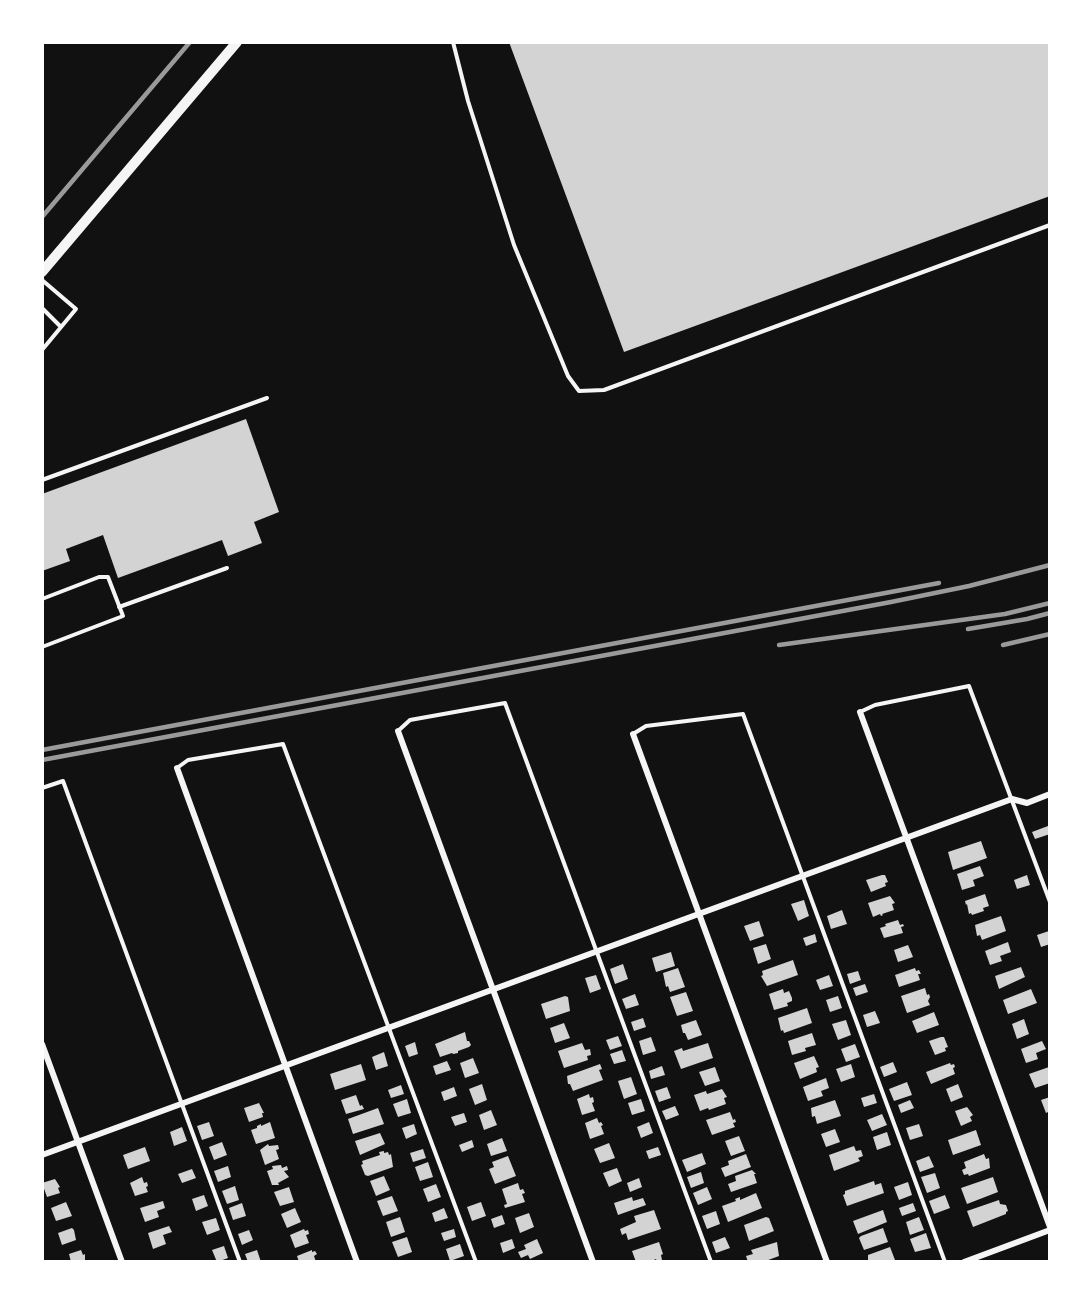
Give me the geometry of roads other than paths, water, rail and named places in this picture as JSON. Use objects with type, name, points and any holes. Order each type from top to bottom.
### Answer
[{"type":"main road","points":[[42,272],[237,42]]},
{"type":"street","points":[[860,712],[1050,1229],[964,1262]]},
{"type":"street","points":[[398,731],[593,1262]]},
{"type":"street","points":[[633,734],[827,1262]]},
{"type":"street","points":[[177,768],[357,1262]]},
{"type":"street","points":[[42,1155],[1012,799],[1027,803],[1050,794]]},
{"type":"street","points":[[42,1044],[122,1262]]},
{"type":"lane","points":[[453,42],[468,100],[514,245],[568,376],[579,391],[604,390],[1050,225]]},
{"type":"lane","points":[[42,280],[76,309],[42,350]]},
{"type":"lane","points":[[42,308],[62,327]]},
{"type":"lane","points":[[42,480],[267,398]]},
{"type":"lane","points":[[119,607],[227,568]]},
{"type":"lane","points":[[42,599],[99,577],[108,577],[123,616],[42,646]]},
{"type":"lane","points":[[860,712],[875,705],[969,686],[1050,902]]},
{"type":"lane","points":[[398,731],[410,720],[505,703],[711,1262]]},
{"type":"lane","points":[[633,734],[646,726],[742,714],[945,1262]]},
{"type":"lane","points":[[177,768],[188,760],[283,744],[476,1262]]},
{"type":"lane","points":[[42,788],[63,781],[240,1262]]},
{"type":"railway","points":[[42,217],[190,42]]},
{"type":"railway","points":[[42,760],[891,602],[969,586],[1050,565]]},
{"type":"railway","points":[[42,750],[939,583]]},
{"type":"railway","points":[[779,645],[1005,614],[1050,603]]},
{"type":"railway","points":[[968,629],[1050,613]]},
{"type":"railway","points":[[1003,645],[1050,634]]}]
